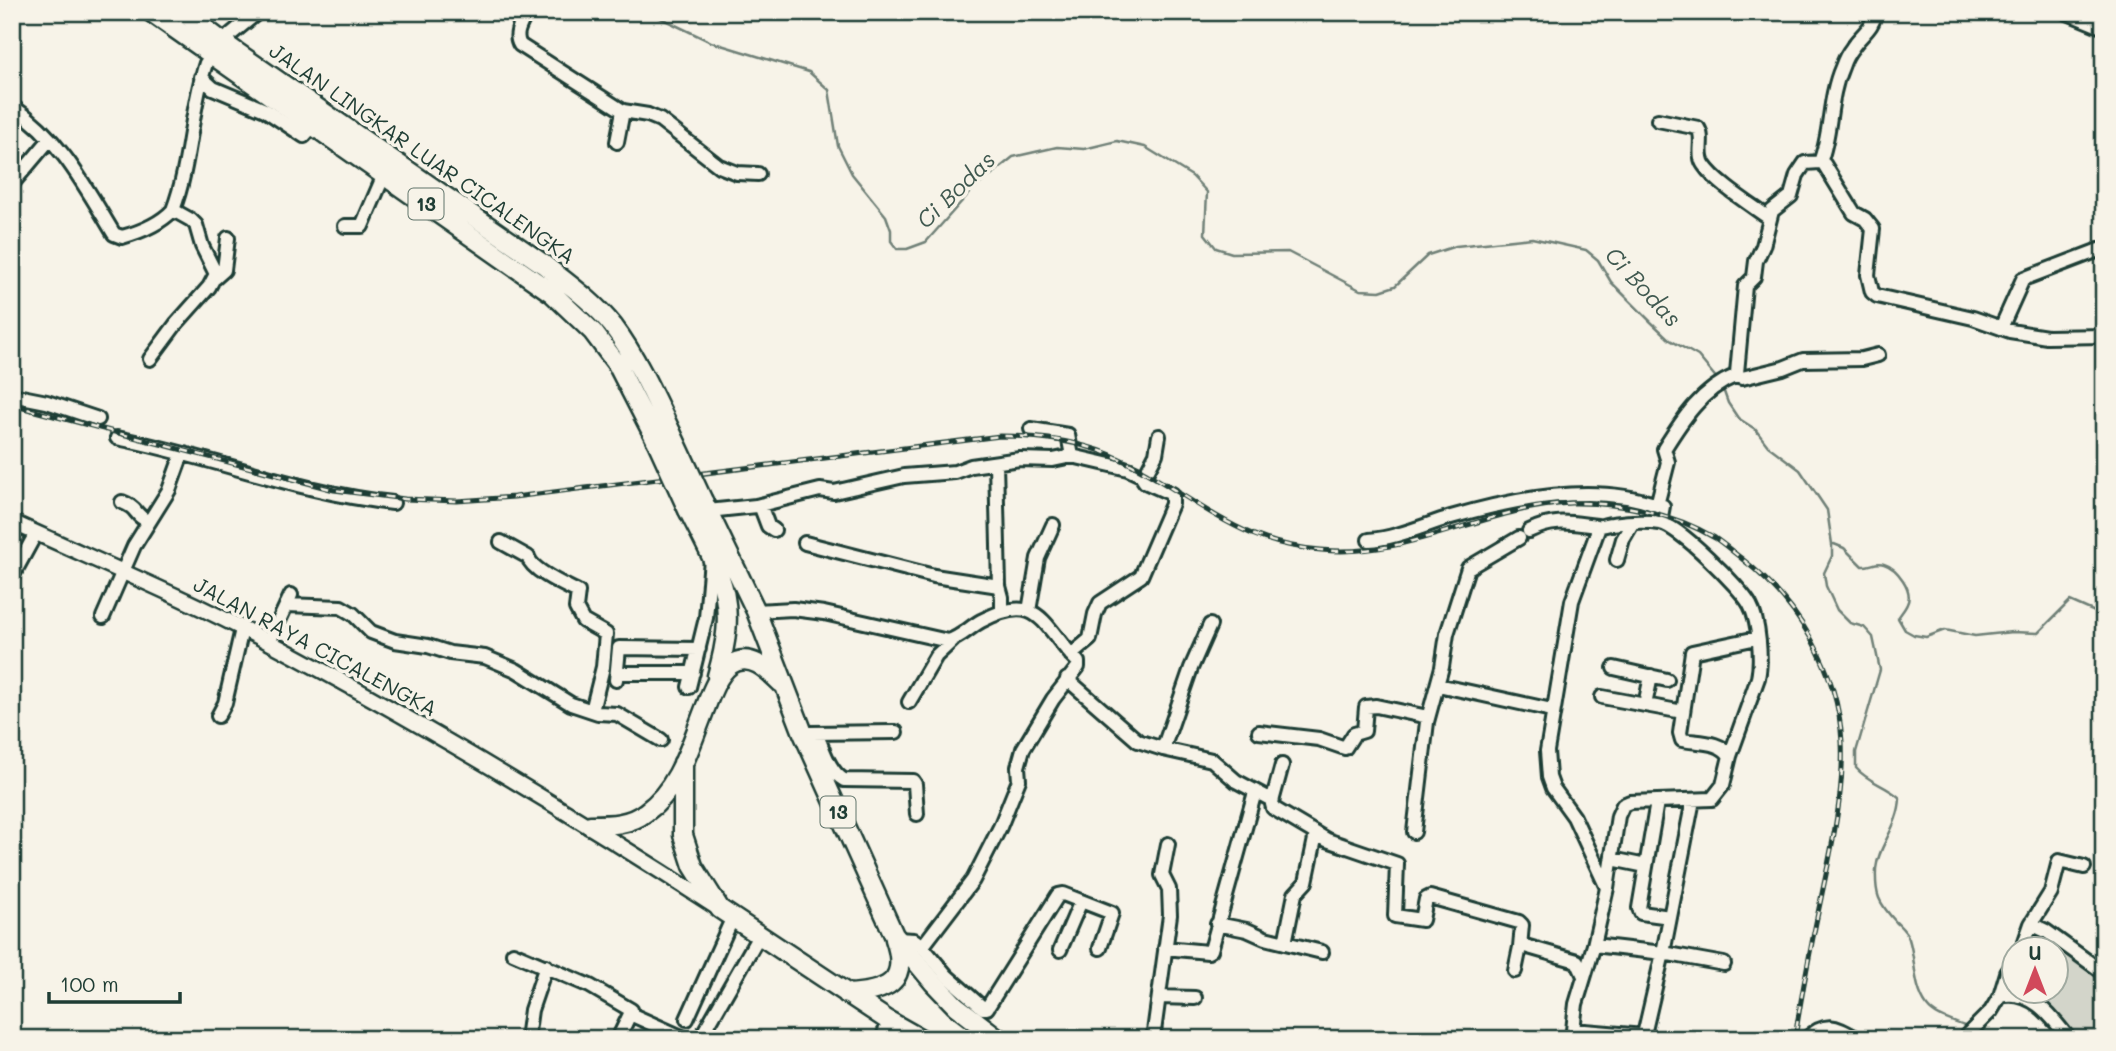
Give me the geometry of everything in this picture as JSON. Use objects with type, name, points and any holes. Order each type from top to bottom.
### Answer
[{"type":"highway","name":"JALAN LINGKAR LUAR CICALENGKA","points":[[151,12],[552,293],[593,332],[663,436],[756,611],[786,688],[810,733],[896,937],[956,1006],[999,1039]]},
{"type":"highway","name":"JALAN LINGKAR LUAR CICALENGKA","points":[[183,12],[232,50],[543,264],[584,297],[612,326],[646,380],[663,436]]},
{"type":"highway","name":"JALAN LINGKAR LUAR CICALENGKA","points":[[700,507],[711,555],[725,589],[729,615],[725,650],[714,686]]},
{"type":"highway","points":[[714,686],[730,665],[755,662],[765,667],[786,688]]},
{"type":"highway","name":"13","points":[[714,686],[683,763],[683,835],[693,866],[726,913],[847,994],[921,1039]]},
{"type":"highway","points":[[590,825],[632,821],[644,814],[669,789],[683,763]]},
{"type":"highway","points":[[847,994],[869,993],[883,989],[893,981],[900,965],[896,937]]},
{"type":"main road","name":"JALAN RAYA CICALENGKA","points":[[12,522],[269,642],[590,825],[726,913]]},
{"type":"street","points":[[230,35],[242,17],[258,12]]},
{"type":"street","points":[[527,12],[518,31],[517,40],[520,45],[623,111],[654,117],[727,170],[758,174]]},
{"type":"street","points":[[1820,162],[1824,151],[1829,107],[1842,66],[1852,48],[1871,26],[1875,12]]},
{"type":"street","points":[[2065,12],[2103,28],[2102,12]]},
{"type":"street","points":[[12,106],[50,139],[74,167],[118,237],[130,235],[167,217],[173,210],[191,141],[201,77],[206,63]]},
{"type":"street","points":[[201,77],[213,88],[265,110],[304,136],[313,126]]},
{"type":"street","points":[[617,142],[623,111]]},
{"type":"street","points":[[1658,120],[1698,128],[1705,166],[1769,218]]},
{"type":"street","points":[[12,184],[50,139]]},
{"type":"street","points":[[1726,381],[1745,286],[1754,277],[1769,218],[1776,206],[1791,196],[1797,175],[1802,166],[1810,161],[1824,164],[1854,213],[1865,219],[1873,229],[1868,275],[1872,292],[1973,318],[2001,328],[2047,337],[2104,336]]},
{"type":"street","points":[[345,226],[362,226],[384,176]]},
{"type":"street","points":[[173,210],[196,225],[202,246],[214,267],[215,278]]},
{"type":"street","points":[[150,359],[223,270],[228,238]]},
{"type":"street","points":[[2001,328],[2026,276],[2104,248]]},
{"type":"street","points":[[1657,505],[1668,462],[1664,449],[1700,399],[1726,381],[1783,368],[1803,360],[1854,360],[1878,355]]},
{"type":"street","points":[[12,396],[47,402],[98,419]]},
{"type":"street","points":[[1031,429],[1068,435],[1072,456]]},
{"type":"street","points":[[1143,476],[1156,454],[1159,436]]},
{"type":"street","points":[[117,438],[312,488],[393,503]]},
{"type":"street","points":[[103,617],[148,521],[169,490],[182,454]]},
{"type":"street","points":[[700,507],[760,505],[820,490],[834,492],[904,476],[955,472],[971,466],[1034,458],[1053,460],[1072,456],[1128,469],[1143,476],[1145,482],[1172,494],[1172,504],[1141,576],[1100,603],[1090,639],[1071,655]]},
{"type":"street","points":[[996,463],[1002,611]]},
{"type":"street","points":[[1369,540],[1396,536],[1491,506],[1546,496],[1611,496],[1645,500],[1663,506],[1660,522]]},
{"type":"street","points":[[122,502],[133,506],[142,518],[148,521]]},
{"type":"street","points":[[760,505],[768,526],[774,530]]},
{"type":"street","points":[[1414,832],[1428,717],[1438,685],[1447,634],[1468,568],[1544,525],[1561,522],[1585,523],[1599,527],[1633,522],[1660,522],[1688,539],[1744,596],[1753,612],[1761,666],[1730,756],[1723,785],[1715,797],[1630,802],[1620,808],[1607,888],[1575,1010],[1572,1034],[1644,1037],[1671,917],[1693,800]]},
{"type":"street","points":[[1617,560],[1623,539],[1633,522]]},
{"type":"street","points":[[1029,611],[1038,558],[1053,525]]},
{"type":"street","points":[[1599,527],[1572,601],[1547,751],[1549,777],[1553,788],[1574,817],[1607,888]]},
{"type":"street","points":[[12,577],[36,533]]},
{"type":"street","points":[[501,541],[528,556],[531,564],[549,577],[578,592],[576,607],[583,621],[606,634],[603,667],[592,711]]},
{"type":"street","points":[[805,543],[934,576],[999,586]]},
{"type":"street","points":[[689,687],[706,618],[711,555]]},
{"type":"street","points":[[269,642],[289,600],[341,607],[374,633],[395,641],[428,646],[450,653],[485,657],[516,670],[571,704],[592,711],[617,714],[660,740]]},
{"type":"street","points":[[909,702],[936,656],[953,640],[969,628],[1002,611],[1014,608],[1042,617],[1052,634],[1078,664],[1023,750],[1018,767],[1019,780],[1000,827],[973,881],[922,947]]},
{"type":"street","points":[[756,611],[793,609],[824,613],[943,641],[953,640]]},
{"type":"street","points":[[1163,749],[1191,668],[1210,625]]},
{"type":"street","points":[[218,716],[225,702],[242,629]]},
{"type":"street","points":[[1730,756],[1726,749],[1717,745],[1682,740],[1680,733],[1692,652],[1757,638]]},
{"type":"street","points":[[693,673],[616,676],[619,648],[699,649]]},
{"type":"street","points":[[1614,668],[1667,680]]},
{"type":"street","points":[[1645,705],[1651,676]]},
{"type":"street","points":[[1068,679],[1138,741],[1212,760],[1236,781],[1270,799],[1273,798]]},
{"type":"street","points":[[1438,685],[1552,710]]},
{"type":"street","points":[[1602,697],[1683,712]]},
{"type":"street","points":[[1259,732],[1320,740],[1345,748],[1354,734],[1364,731],[1367,706],[1428,717]]},
{"type":"street","points":[[810,733],[895,732]]},
{"type":"street","points":[[810,733],[840,778],[915,783],[917,814]]},
{"type":"street","points":[[1282,765],[1273,808],[1317,834],[1397,864],[1395,916],[1422,920],[1428,897],[1521,923],[1515,971]]},
{"type":"street","points":[[1166,948],[1210,951],[1255,792]]},
{"type":"street","points":[[1657,802],[1639,912],[1671,917]]},
{"type":"street","points":[[1285,943],[1295,894],[1306,882],[1317,834]]},
{"type":"street","points":[[1153,1039],[1170,901],[1168,885],[1162,875],[1168,844]]},
{"type":"street","points":[[1612,859],[1646,866]]},
{"type":"street","points":[[2027,936],[2031,924],[2051,892],[2059,861],[2084,867]]},
{"type":"street","points":[[896,937],[914,940],[947,976],[983,1008],[987,1008],[1055,897],[1063,894],[1112,913],[1100,948]]},
{"type":"street","points":[[1060,950],[1081,901]]},
{"type":"street","points":[[687,1019],[726,913]]},
{"type":"street","points":[[1217,924],[1322,952]]},
{"type":"street","points":[[2031,924],[2046,931],[2104,973]]},
{"type":"street","points":[[700,1039],[760,934]]},
{"type":"street","points":[[1594,945],[1724,964]]},
{"type":"street","points":[[1520,947],[1525,946],[1577,961],[1584,976]]},
{"type":"street","points":[[513,953],[546,966],[631,1010],[618,1039]]},
{"type":"street","points":[[527,1039],[531,1010],[546,966]]},
{"type":"street","points":[[1963,1039],[1984,1018],[2000,996]]},
{"type":"street","points":[[1159,997],[1195,998]]},
{"type":"street","points":[[2038,1006],[2046,1011],[2069,1039]]},
{"type":"street","points":[[630,1014],[686,1039]]},
{"type":"street","points":[[882,1039],[890,1021]]},
{"type":"street","points":[[1807,1039],[1814,1032],[1828,1026],[1850,1035]]},
{"type":"shaded area","points":[[2031,924],[2049,936],[2027,936]]},
{"type":"shaded area","points":[[2070,950],[2104,973],[2104,1039],[2069,1039],[2034,1006],[2070,1006]]},
{"type":"waterway","name":"Ci Bodas","points":[[648,12],[711,42],[809,72],[829,90],[838,146],[852,174],[886,216],[891,230],[891,241],[897,249],[907,249],[926,242],[971,191],[1013,157],[1057,147],[1084,149],[1117,141],[1145,147],[1192,176],[1207,192],[1205,234],[1216,248],[1232,253],[1288,252],[1360,290],[1380,291],[1395,286],[1428,255],[1456,246],[1532,238],[1586,250],[1598,260],[1611,282],[1651,322],[1670,340],[1698,356],[1718,380]]},
{"type":"waterway","name":"Ci Bodas","points":[[1723,389],[1738,418],[1755,429],[1768,446],[1800,470],[1827,510],[1832,556],[1824,573],[1826,586],[1837,610],[1850,623],[1864,627],[1873,637],[1880,670],[1856,752],[1856,768],[1900,798],[1896,818],[1878,860],[1877,892],[1885,909],[1908,936],[1922,999],[1940,1016],[1969,1028]]},
{"type":"waterway","points":[[1834,544],[1844,548],[1862,566],[1881,563],[1899,575],[1909,598],[1898,618],[1905,630],[1914,635],[1926,637],[1945,630],[1975,636],[2012,632],[2038,633],[2070,601],[2104,616]]},
{"type":"waterway","name":"Ci Bodas","points":[[1975,1031],[1986,1039]]},
{"type":"railway","points":[[12,405],[334,490],[405,499],[457,501],[514,497],[1014,436],[1069,442],[1096,449],[1145,472],[1215,515],[1252,534],[1312,549],[1353,551],[1385,547],[1508,513],[1571,503],[1627,507],[1682,522],[1722,543],[1762,576],[1780,595],[1797,616],[1823,663],[1839,715],[1842,742],[1839,804],[1795,1039]]}]
